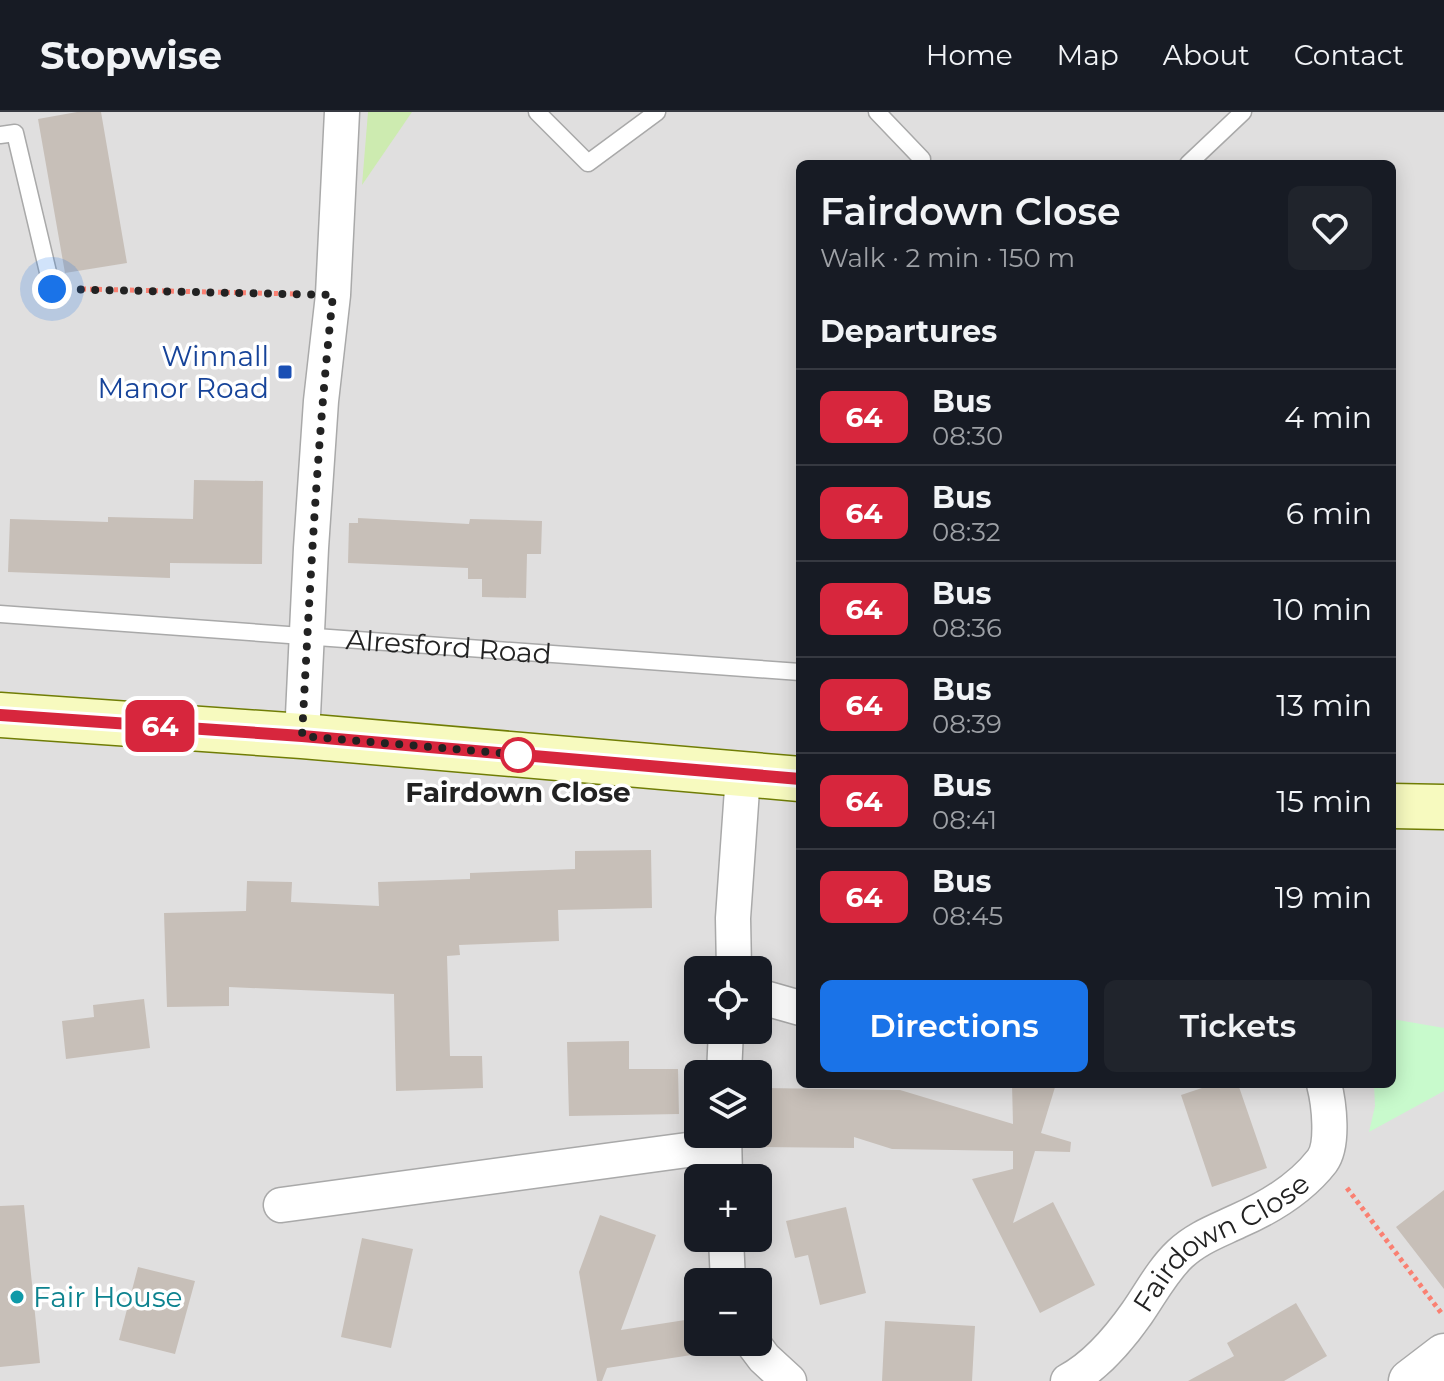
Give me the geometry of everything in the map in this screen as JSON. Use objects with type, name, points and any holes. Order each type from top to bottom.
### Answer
[{"type":"main road","points":[[0,715],[302,736],[796,779]]},
{"type":"main road","points":[[1396,806],[1444,807]]},
{"type":"street","points":[[302,736],[320,415],[333,295],[342,112]]},
{"type":"street","points":[[734,956],[733,918],[743,775]]},
{"type":"street","points":[[772,1000],[796,1007]]},
{"type":"street","name":"Fairdown Close","points":[[1068,1381],[1087,1371],[1116,1340],[1179,1254],[1205,1235],[1275,1202],[1304,1181],[1324,1158],[1329,1130],[1325,1088]]},
{"type":"street","points":[[281,1205],[724,1152]]},
{"type":"street","points":[[1410,1381],[1444,1355]]},
{"type":"street","points":[[762,1356],[789,1381]]},
{"type":"lane","points":[[537,112],[588,163],[657,112]]},
{"type":"lane","points":[[877,112],[922,159]]},
{"type":"lane","points":[[1192,160],[1243,112]]},
{"type":"lane","points":[[0,135],[15,133],[52,289]]},
{"type":"lane","name":"Alresford Road","points":[[0,614],[796,672]]},
{"type":"path","points":[[52,289],[333,295]]},
{"type":"path","points":[[1324,1158],[1444,1317]]},
{"type":"shaded area","points":[[0,112],[1444,112],[1444,1381],[0,1381]]},
{"type":"green space","points":[[368,112],[412,112],[362,185]]},
{"type":"green space","points":[[1396,1020],[1444,1028],[1444,1091],[1369,1132],[1375,1106],[1374,1088],[1396,1088]]},
{"type":"building","points":[[77,112],[101,112],[127,263],[65,273],[38,119]]},
{"type":"building","points":[[194,480],[263,481],[262,564],[170,563],[170,578],[8,572],[10,519],[108,522],[108,517],[193,519]]},
{"type":"building","points":[[358,518],[469,524],[470,519],[542,521],[541,554],[527,554],[526,598],[482,597],[482,579],[468,579],[468,568],[348,563],[349,523],[358,523]]},
{"type":"building","points":[[651,850],[652,908],[558,910],[559,941],[459,945],[460,955],[447,956],[450,1056],[482,1056],[483,1088],[396,1091],[394,994],[229,987],[229,1006],[167,1007],[164,913],[246,911],[247,881],[292,882],[291,902],[379,906],[378,882],[470,879],[470,873],[575,869],[575,851]]},
{"type":"building","points":[[144,999],[150,1048],[66,1059],[62,1021],[94,1017],[93,1005]]},
{"type":"building","points":[[629,1041],[629,1069],[678,1069],[679,1114],[569,1116],[567,1042]]},
{"type":"building","points":[[772,1088],[900,1090],[1013,1124],[1012,1088],[1055,1088],[1041,1133],[1071,1142],[1070,1152],[1035,1151],[1013,1223],[1053,1202],[1095,1285],[1040,1313],[972,1179],[1013,1169],[1013,1151],[892,1149],[854,1137],[854,1148],[772,1147]]},
{"type":"building","points":[[1202,1088],[1239,1088],[1267,1168],[1212,1187],[1181,1095]]},
{"type":"building","points":[[1444,1190],[1444,1289],[1396,1227]]},
{"type":"building","name":"Fair House","points":[[24,1205],[40,1363],[0,1367],[0,1206]]},
{"type":"building","points":[[846,1207],[866,1293],[820,1305],[808,1255],[795,1258],[786,1221]]},
{"type":"building","points":[[600,1215],[656,1235],[621,1330],[684,1320],[685,1356],[607,1368],[602,1381],[597,1381],[579,1272]]},
{"type":"building","points":[[362,1238],[413,1249],[391,1348],[341,1337]]},
{"type":"building","points":[[138,1267],[195,1281],[175,1354],[119,1340]]},
{"type":"building","points":[[1296,1303],[1327,1356],[1284,1381],[1188,1381],[1234,1356],[1227,1343]]},
{"type":"building","points":[[885,1321],[975,1326],[972,1381],[882,1381]]},
{"type":"bus line","name":"64","points":[[0,715],[302,736],[796,779]]},
{"type":"place","name":"Winnall Manor Road","points":[[285,372]]},
{"type":"place","name":"Fairdown Close","points":[[518,755]]},
{"type":"place","name":"Fair House","points":[[17,1297]]},
{"type":"route","points":[[52,289],[333,295],[321,401],[302,736],[523,755],[518,755]]}]
